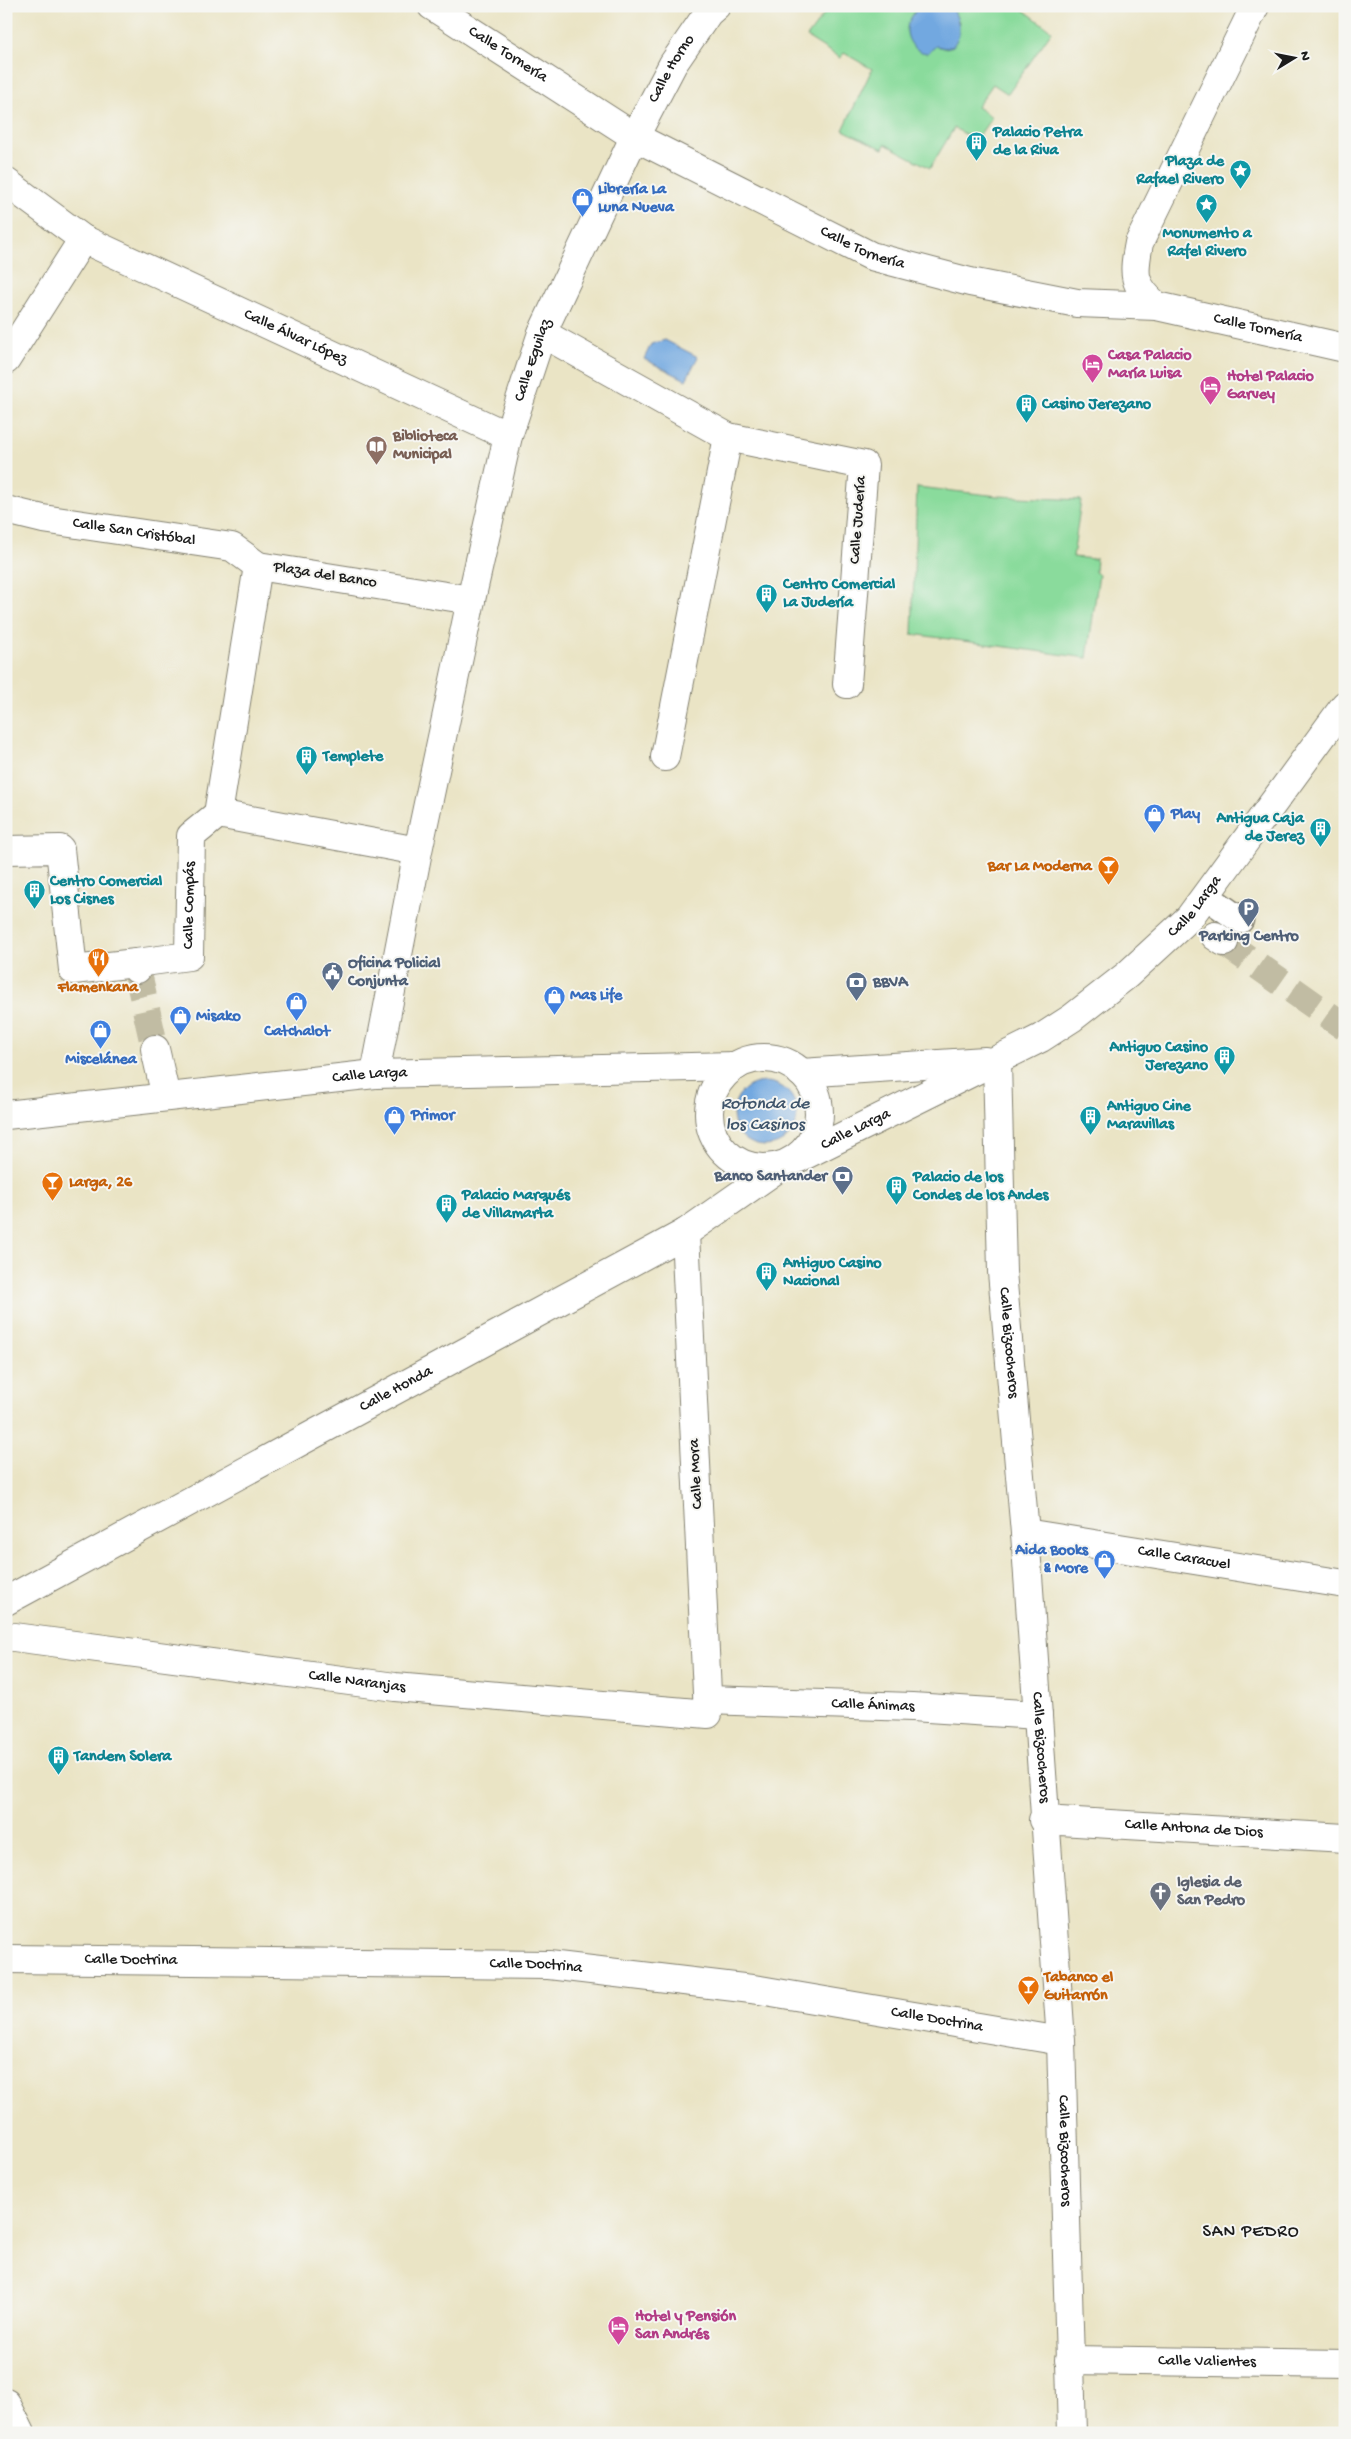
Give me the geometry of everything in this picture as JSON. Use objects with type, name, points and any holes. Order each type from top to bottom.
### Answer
[{"type":"street","name":"Calle Tornería","points":[[432,6],[635,137],[871,256],[970,282],[1077,303],[1157,306],[1345,348]]},
{"type":"street","name":"Calle Horno","points":[[635,137],[673,64],[708,13],[716,6]]},
{"type":"street","points":[[1157,306],[1141,292],[1135,268],[1139,243],[1255,6]]},
{"type":"street","name":"Calle Eguilaz","points":[[471,600],[508,436],[542,333],[635,137]]},
{"type":"street","name":"Calle Álvar López","points":[[6,182],[83,239],[508,436]]},
{"type":"street","points":[[6,360],[83,239]]},
{"type":"street","name":"Calle Judería","points":[[542,333],[728,437],[864,465],[847,684]]},
{"type":"street","points":[[665,757],[728,437]]},
{"type":"street","name":"Calle San Cristóbal","points":[[6,510],[43,519],[232,547],[258,566]]},
{"type":"street","name":"Plaza del Banco","points":[[218,814],[258,566],[471,600]]},
{"type":"street","points":[[375,1074],[418,851],[471,600]]},
{"type":"street","name":"Calle Larga","points":[[786,1164],[997,1061],[1072,1018],[1103,994],[1189,918],[1345,705]]},
{"type":"street","points":[[218,814],[418,851]]},
{"type":"street","name":"Calle Compás","points":[[6,850],[60,849],[73,970],[136,966],[189,956],[191,836],[218,814]]},
{"type":"street","points":[[155,1049],[166,1097]]},
{"type":"street","points":[[760,1058],[778,1059],[795,1066],[802,1072],[817,1094],[820,1112],[818,1130],[808,1147],[786,1164],[759,1169],[741,1164],[725,1153],[714,1138],[709,1120],[710,1102],[716,1085],[728,1071],[743,1061],[760,1058]]},
{"type":"street","name":"Calle Larga","points":[[802,1072],[997,1061]]},
{"type":"street","name":"Calle Bizcocheros","points":[[997,1061],[1002,1272],[1038,1715],[1043,1820],[1061,2041],[1072,2433]]},
{"type":"street","name":"Calle Larga","points":[[6,1115],[375,1074],[736,1066]]},
{"type":"street","name":"Calle Honda","points":[[6,1601],[685,1233],[786,1164]]},
{"type":"street","name":"Calle Mora","points":[[685,1233],[708,1707]]},
{"type":"street","name":"Calle Caracuel","points":[[1024,1533],[1345,1584]]},
{"type":"street","name":"Calle Naranjas","points":[[6,1636],[395,1687],[708,1707]]},
{"type":"street","name":"Calle Ánimas","points":[[708,1707],[912,1707],[1038,1715]]},
{"type":"street","name":"Calle Antona de Dios","points":[[1043,1820],[1345,1838]]},
{"type":"street","name":"Calle Doctrina","points":[[6,1959],[548,1964],[626,1972],[760,1990],[1061,2041]]},
{"type":"street","name":"Calle Valientes","points":[[1069,2360],[1345,2364]]},
{"type":"street","points":[[6,2403],[21,2433]]},
{"type":"lane","points":[[1206,896],[1240,920]]},
{"type":"green space","points":[[830,6],[918,6],[912,17],[908,32],[915,48],[936,45],[945,48],[953,46],[959,22],[951,6],[1018,6],[1052,31],[1008,94],[993,84],[977,107],[992,117],[976,140],[954,128],[930,168],[885,144],[883,149],[843,130],[872,69],[844,53],[840,58],[807,37]]},
{"type":"green space","points":[[917,487],[998,496],[1081,500],[1073,557],[1094,559],[1096,557],[1095,572],[1099,574],[1087,658],[912,634]]},
{"type":"water","points":[[918,6],[952,7],[959,26],[958,36],[953,46],[945,48],[936,46],[928,53],[916,49],[910,42],[907,28]]},
{"type":"water","points":[[665,340],[698,357],[686,380],[644,359],[651,344]]},
{"type":"water","name":"Rotonda de los Casinos","points":[[759,1082],[771,1082],[788,1091],[795,1102],[797,1114],[795,1126],[788,1137],[771,1146],[759,1146],[747,1141],[738,1132],[733,1120],[733,1108],[738,1096],[747,1087]]},
{"type":"tunnel","points":[[1224,942],[1345,1027]]},
{"type":"tunnel","points":[[137,969],[155,1049]]},
{"type":"place","name":"Palacio Petra de la Riva","points":[[977,161]]},
{"type":"place","name":"Plaza de Rafael Rivero","points":[[1240,190]]},
{"type":"place","name":"Librería La Luna Nueva","points":[[582,218]]},
{"type":"place","name":"Monumento a Rafel Rivero","points":[[1207,224]]},
{"type":"place","name":"Casa Palacio María Luisa","points":[[1092,384]]},
{"type":"place","name":"Hotel Palacio Garvey","points":[[1211,405]]},
{"type":"place","name":"Casino Jerezano","points":[[1026,424]]},
{"type":"place","name":"Biblioteca Municipal","points":[[377,465]]},
{"type":"place","name":"Centro Comercial La Judería","points":[[767,613]]},
{"type":"place","name":"Templete","points":[[307,776]]},
{"type":"place","name":"Play","points":[[1155,834]]},
{"type":"place","name":"Antigua Caja de Jerez","points":[[1320,847]]},
{"type":"place","name":"Bar La Moderna","points":[[1108,886]]},
{"type":"place","name":"Centro Comercial Los Cisnes","points":[[34,910]]},
{"type":"place","name":"Parking Centro","points":[[1249,927]]},
{"type":"place","name":"Flamenkana","points":[[98,978]]},
{"type":"place","name":"Oficina Policial Conjunta","points":[[332,992]]},
{"type":"place","name":"BBVA","points":[[857,1002]]},
{"type":"place","name":"Mas Life","points":[[554,1015]]},
{"type":"place","name":"Catchalot","points":[[297,1022]]},
{"type":"place","name":"Misako","points":[[180,1036]]},
{"type":"place","name":"Miscelánea","points":[[101,1050]]},
{"type":"place","name":"Antiguo Casino Jerezano","points":[[1224,1076]]},
{"type":"place","name":"Primor","points":[[395,1135]]},
{"type":"place","name":"Antiguo Cine Maravillas","points":[[1091,1135]]},
{"type":"place","name":"Banco Santander","points":[[843,1196]]},
{"type":"place","name":"Larga, 26","points":[[53,1202]]},
{"type":"place","name":"Palacio de los Condes de los Andes","points":[[897,1206]]},
{"type":"place","name":"Palacio Marqués de Villamarta","points":[[446,1224]]},
{"type":"place","name":"Antiguo Casino Nacional","points":[[767,1292]]},
{"type":"place","name":"Aida Books & More","points":[[1104,1579]]},
{"type":"place","name":"Tandem Solera","points":[[58,1776]]},
{"type":"place","name":"Iglesia de San Pedro","points":[[1161,1911]]},
{"type":"place","name":"Tabanco el Guitarrón","points":[[1028,2006]]},
{"type":"place","name":"Hotel y Pensión San Andrés","points":[[619,2345]]},
{"type":"district","name":"SAN PEDRO","points":[[1251,2232]]}]
